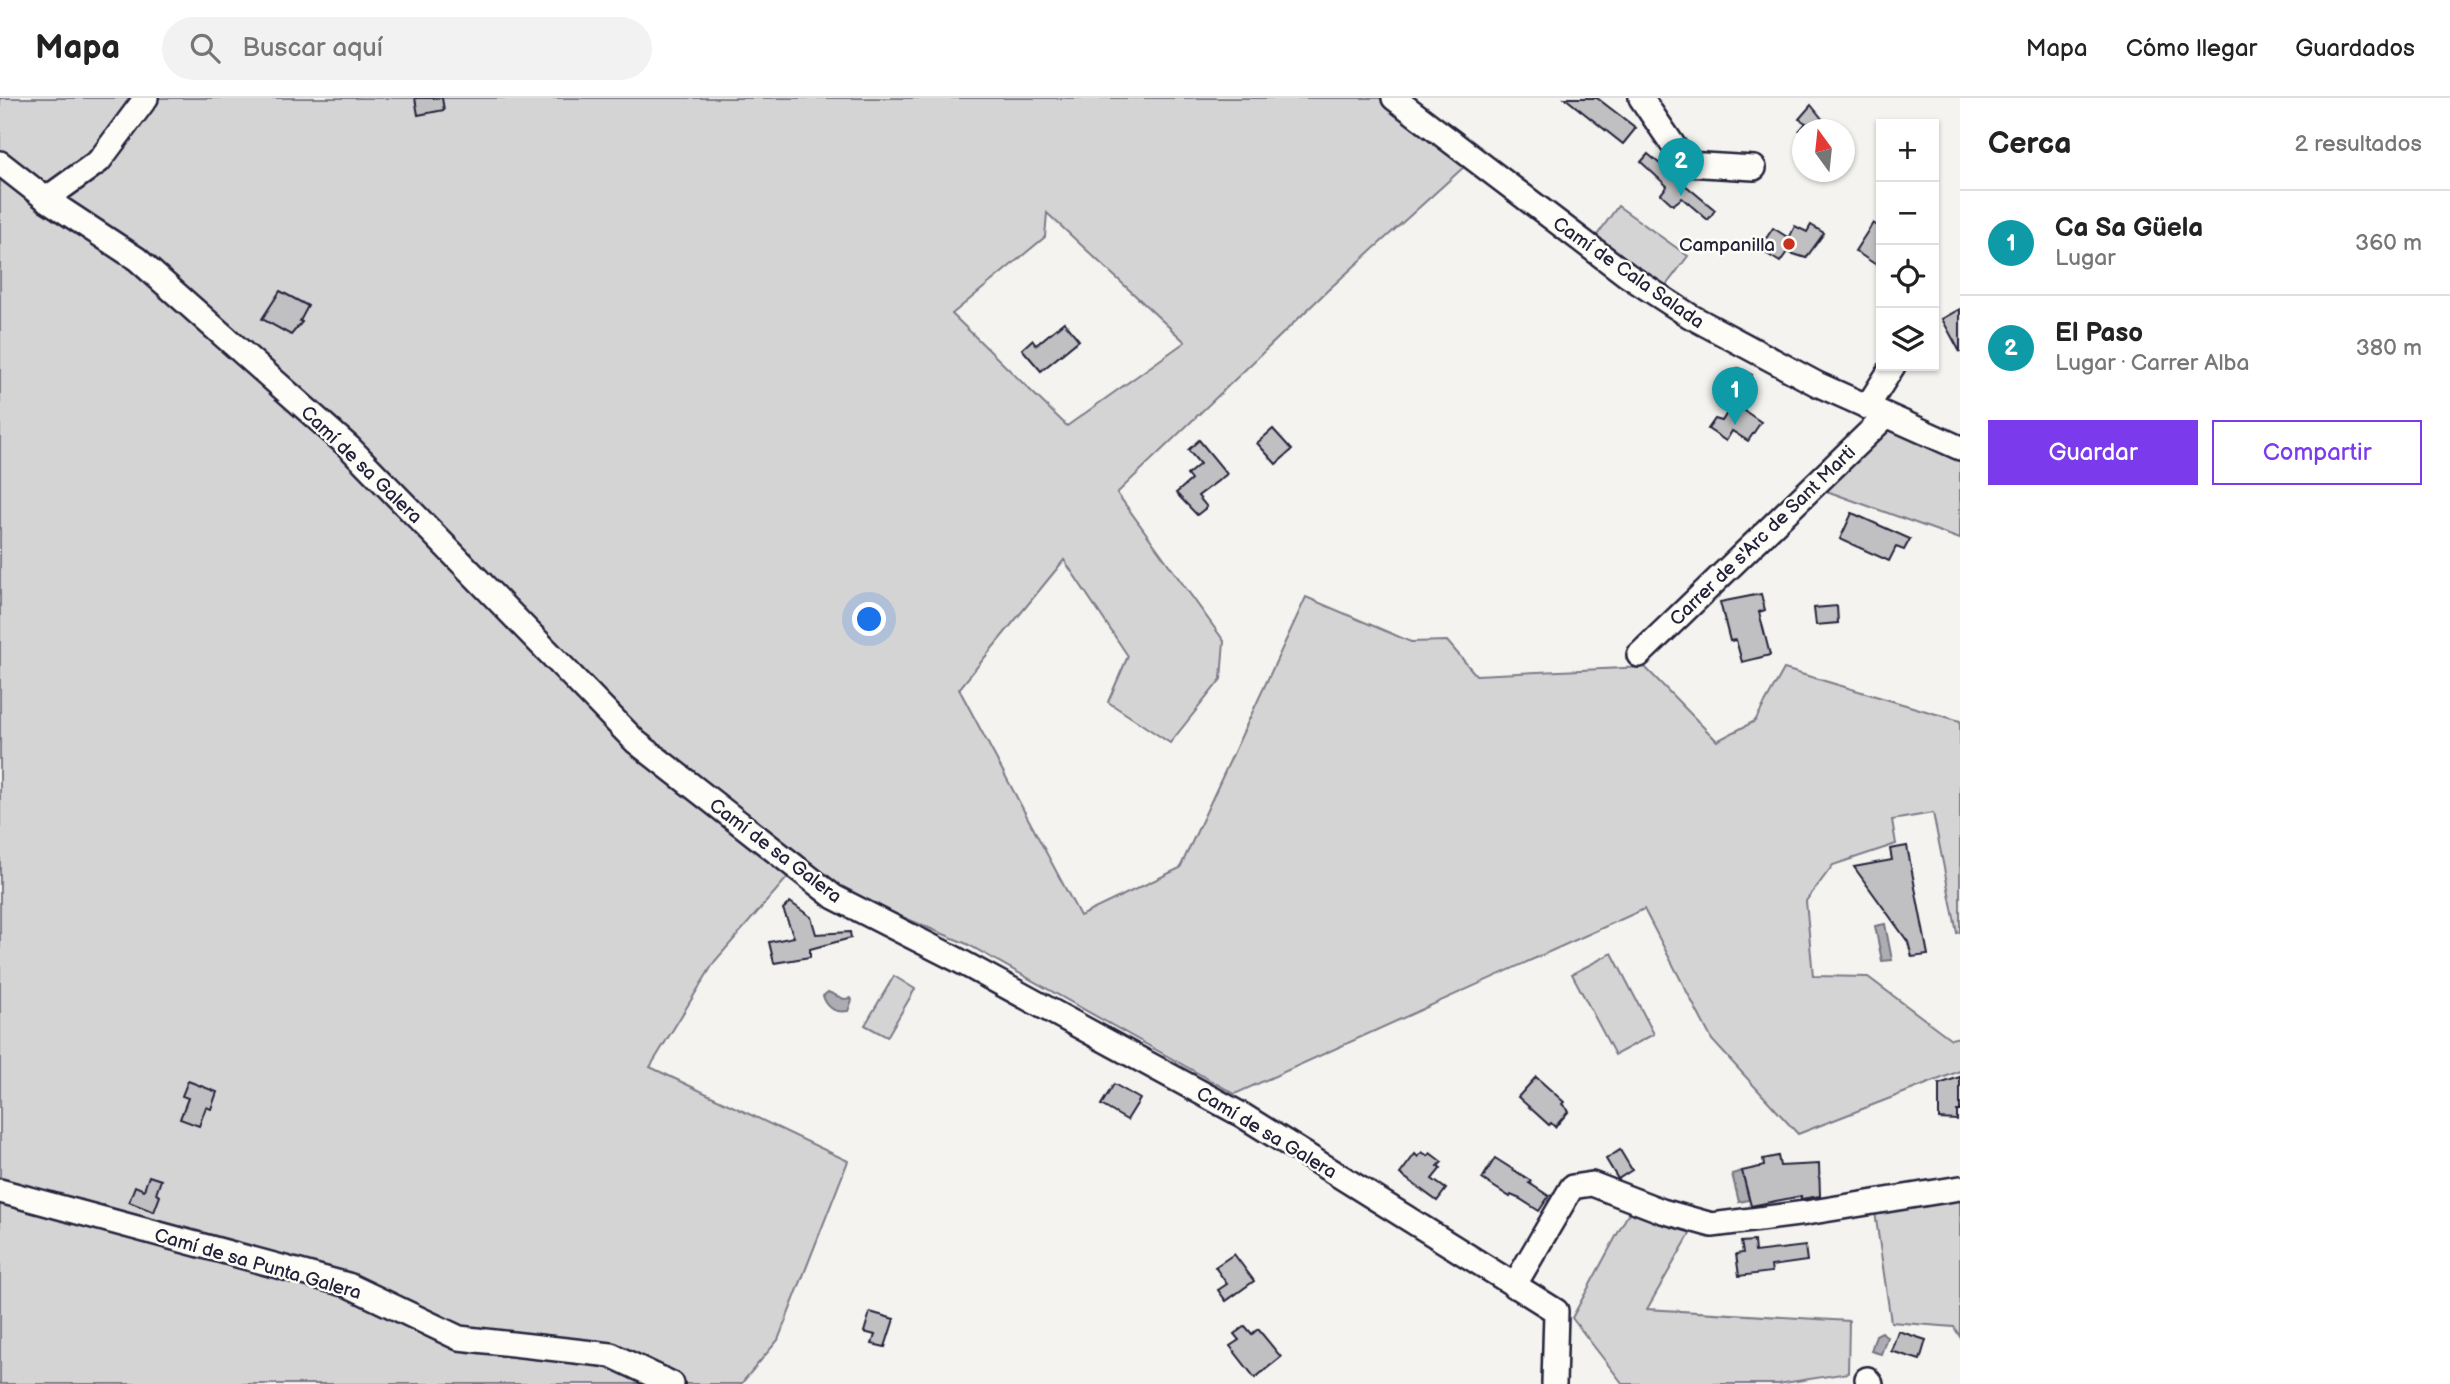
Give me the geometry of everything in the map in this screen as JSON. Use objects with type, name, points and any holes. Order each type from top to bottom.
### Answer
[{"type":"street","points":[[46,200],[99,161],[146,98]]},
{"type":"street","name":"Camí de Cala Salada","points":[[1394,98],[1616,267],[1679,310],[1752,351],[1960,448]]},
{"type":"street","points":[[1641,98],[1686,164],[1754,168]]},
{"type":"street","name":"Camí de sa Galera","points":[[0,163],[46,200],[137,259],[349,447],[636,742],[834,897],[956,959],[1242,1115],[1556,1311],[1554,1384]]},
{"type":"street","name":"Carrer de s'Arc de Sant Marti","points":[[1639,655],[1876,411],[1891,371]]},
{"type":"street","points":[[1514,1286],[1572,1187],[1592,1184],[1662,1212],[1712,1225],[1960,1188]]},
{"type":"street","name":"Camí de sa Punta Galera","points":[[0,1191],[348,1285],[459,1338],[611,1355],[672,1384]]},
{"type":"shaded area","points":[[0,98],[1391,98],[1466,165],[1328,290],[1117,493],[1224,641],[1221,679],[1170,743],[1108,702],[1128,656],[1064,560],[959,689],[1080,916],[1180,868],[1306,597],[1411,642],[1447,641],[1476,675],[1645,667],[1717,741],[1755,721],[1784,669],[1960,721],[1960,932],[1957,933],[1933,813],[1892,820],[1896,844],[1833,865],[1806,901],[1813,976],[1868,977],[1951,1039],[1960,1037],[1960,1071],[1798,1134],[1712,1040],[1644,909],[1235,1094],[967,944],[793,871],[715,961],[650,1067],[848,1161],[778,1340],[741,1384],[0,1384]],"holes":[[[1047,213],[1185,342],[1067,426],[952,314],[1045,237]]]},
{"type":"shaded area","points":[[1618,206],[1688,256],[1664,288],[1595,238]]},
{"type":"shaded area","points":[[1886,426],[1960,458],[1960,539],[1821,489]]},
{"type":"shaded area","points":[[1885,924],[1892,960],[1882,961],[1875,926]]},
{"type":"shaded area","points":[[1612,953],[1654,1034],[1615,1055],[1572,974]]},
{"type":"shaded area","points":[[894,976],[915,989],[887,1037],[865,1025]]},
{"type":"shaded area","points":[[828,992],[844,999],[851,998],[848,1011],[830,1007],[823,996]]},
{"type":"shaded area","points":[[1742,1171],[1749,1200],[1739,1202],[1732,1174]]},
{"type":"shaded area","points":[[1960,1198],[1960,1337],[1954,1327],[1891,1322],[1875,1212]]},
{"type":"shaded area","points":[[1633,1205],[1694,1227],[1647,1309],[1849,1321],[1848,1373],[1778,1384],[1623,1384],[1572,1318]]},
{"type":"shaded area","points":[[1882,1332],[1887,1337],[1881,1354],[1871,1351],[1876,1335]]},
{"type":"building","points":[[415,98],[442,98],[444,110],[418,115]]},
{"type":"building","points":[[1565,98],[1597,98],[1636,128],[1623,144]]},
{"type":"building","points":[[1811,105],[1822,119],[1799,119]]},
{"type":"building","points":[[1648,154],[1715,210],[1708,220],[1682,198],[1673,205],[1661,194],[1667,186],[1641,162]]},
{"type":"building","points":[[1873,223],[1876,225],[1876,265],[1855,251]]},
{"type":"building","name":"Campanilla","points":[[1811,225],[1824,233],[1806,258],[1787,252],[1780,262],[1759,249],[1773,228],[1789,238],[1795,226],[1807,232]]},
{"type":"building","points":[[280,291],[308,306],[300,321],[302,322],[291,335],[262,319]]},
{"type":"building","points":[[1960,309],[1960,352],[1942,319]]},
{"type":"building","points":[[1064,322],[1079,340],[1041,371],[1022,349],[1032,340],[1036,345]]},
{"type":"building","points":[[1738,368],[1752,375],[1744,389],[1731,382]]},
{"type":"building","points":[[1736,405],[1761,422],[1748,441],[1732,431],[1726,441],[1708,429],[1715,419],[1722,421],[1727,413],[1731,415]]},
{"type":"building","points":[[1273,429],[1292,450],[1276,464],[1257,443]]},
{"type":"building","points":[[1199,440],[1227,474],[1198,496],[1207,507],[1197,515],[1176,493],[1191,480],[1187,475],[1200,464],[1188,450]]},
{"type":"building","points":[[1852,513],[1910,539],[1904,550],[1896,547],[1889,561],[1840,539]]},
{"type":"building","points":[[1761,594],[1765,610],[1759,612],[1770,655],[1742,662],[1736,640],[1730,641],[1720,602]]},
{"type":"building","points":[[1837,606],[1838,623],[1816,625],[1814,608]]},
{"type":"building","points":[[1907,846],[1928,955],[1912,957],[1908,942],[1854,867],[1892,860],[1890,849]]},
{"type":"building","points":[[790,902],[811,917],[816,934],[850,932],[851,938],[810,949],[810,957],[774,963],[769,942],[794,937],[783,909]]},
{"type":"building","points":[[1536,1077],[1564,1102],[1562,1104],[1569,1111],[1555,1127],[1551,1123],[1549,1125],[1518,1097]]},
{"type":"building","points":[[1960,1077],[1960,1111],[1957,1111],[1957,1120],[1939,1119],[1939,1084]]},
{"type":"building","points":[[188,1081],[217,1092],[211,1109],[206,1107],[199,1126],[180,1119],[188,1098],[182,1096]]},
{"type":"building","points":[[1114,1084],[1140,1099],[1127,1120],[1101,1105]]},
{"type":"building","points":[[1620,1150],[1632,1170],[1618,1179],[1606,1159]]},
{"type":"building","points":[[1422,1152],[1428,1156],[1430,1153],[1442,1162],[1438,1166],[1441,1168],[1432,1179],[1446,1189],[1437,1201],[1400,1174],[1415,1154],[1418,1157]]},
{"type":"building","points":[[1778,1156],[1780,1166],[1819,1164],[1820,1196],[1801,1199],[1801,1196],[1751,1206],[1742,1171],[1764,1166],[1763,1159]]},
{"type":"building","points":[[1495,1158],[1549,1196],[1539,1211],[1482,1179]]},
{"type":"building","points":[[149,1176],[161,1180],[156,1194],[160,1196],[154,1212],[129,1202],[135,1186],[144,1190]]},
{"type":"building","points":[[1754,1241],[1755,1252],[1805,1246],[1807,1261],[1771,1266],[1772,1272],[1739,1276],[1736,1254],[1743,1253],[1741,1242]]},
{"type":"building","points":[[1234,1254],[1254,1281],[1226,1301],[1218,1290],[1227,1284],[1215,1267]]},
{"type":"building","points":[[870,1312],[894,1319],[885,1347],[872,1344],[875,1335],[864,1332]]},
{"type":"building","points":[[1245,1326],[1252,1334],[1258,1329],[1281,1357],[1255,1378],[1230,1346],[1239,1340],[1234,1334]]},
{"type":"building","points":[[1898,1331],[1926,1340],[1920,1360],[1891,1351]]},
{"type":"place","name":"El Paso","points":[[1681,196]]},
{"type":"place","name":"Campanilla","points":[[1789,244]]},
{"type":"place","name":"Ca Sa Güela","points":[[1735,425]]}]
